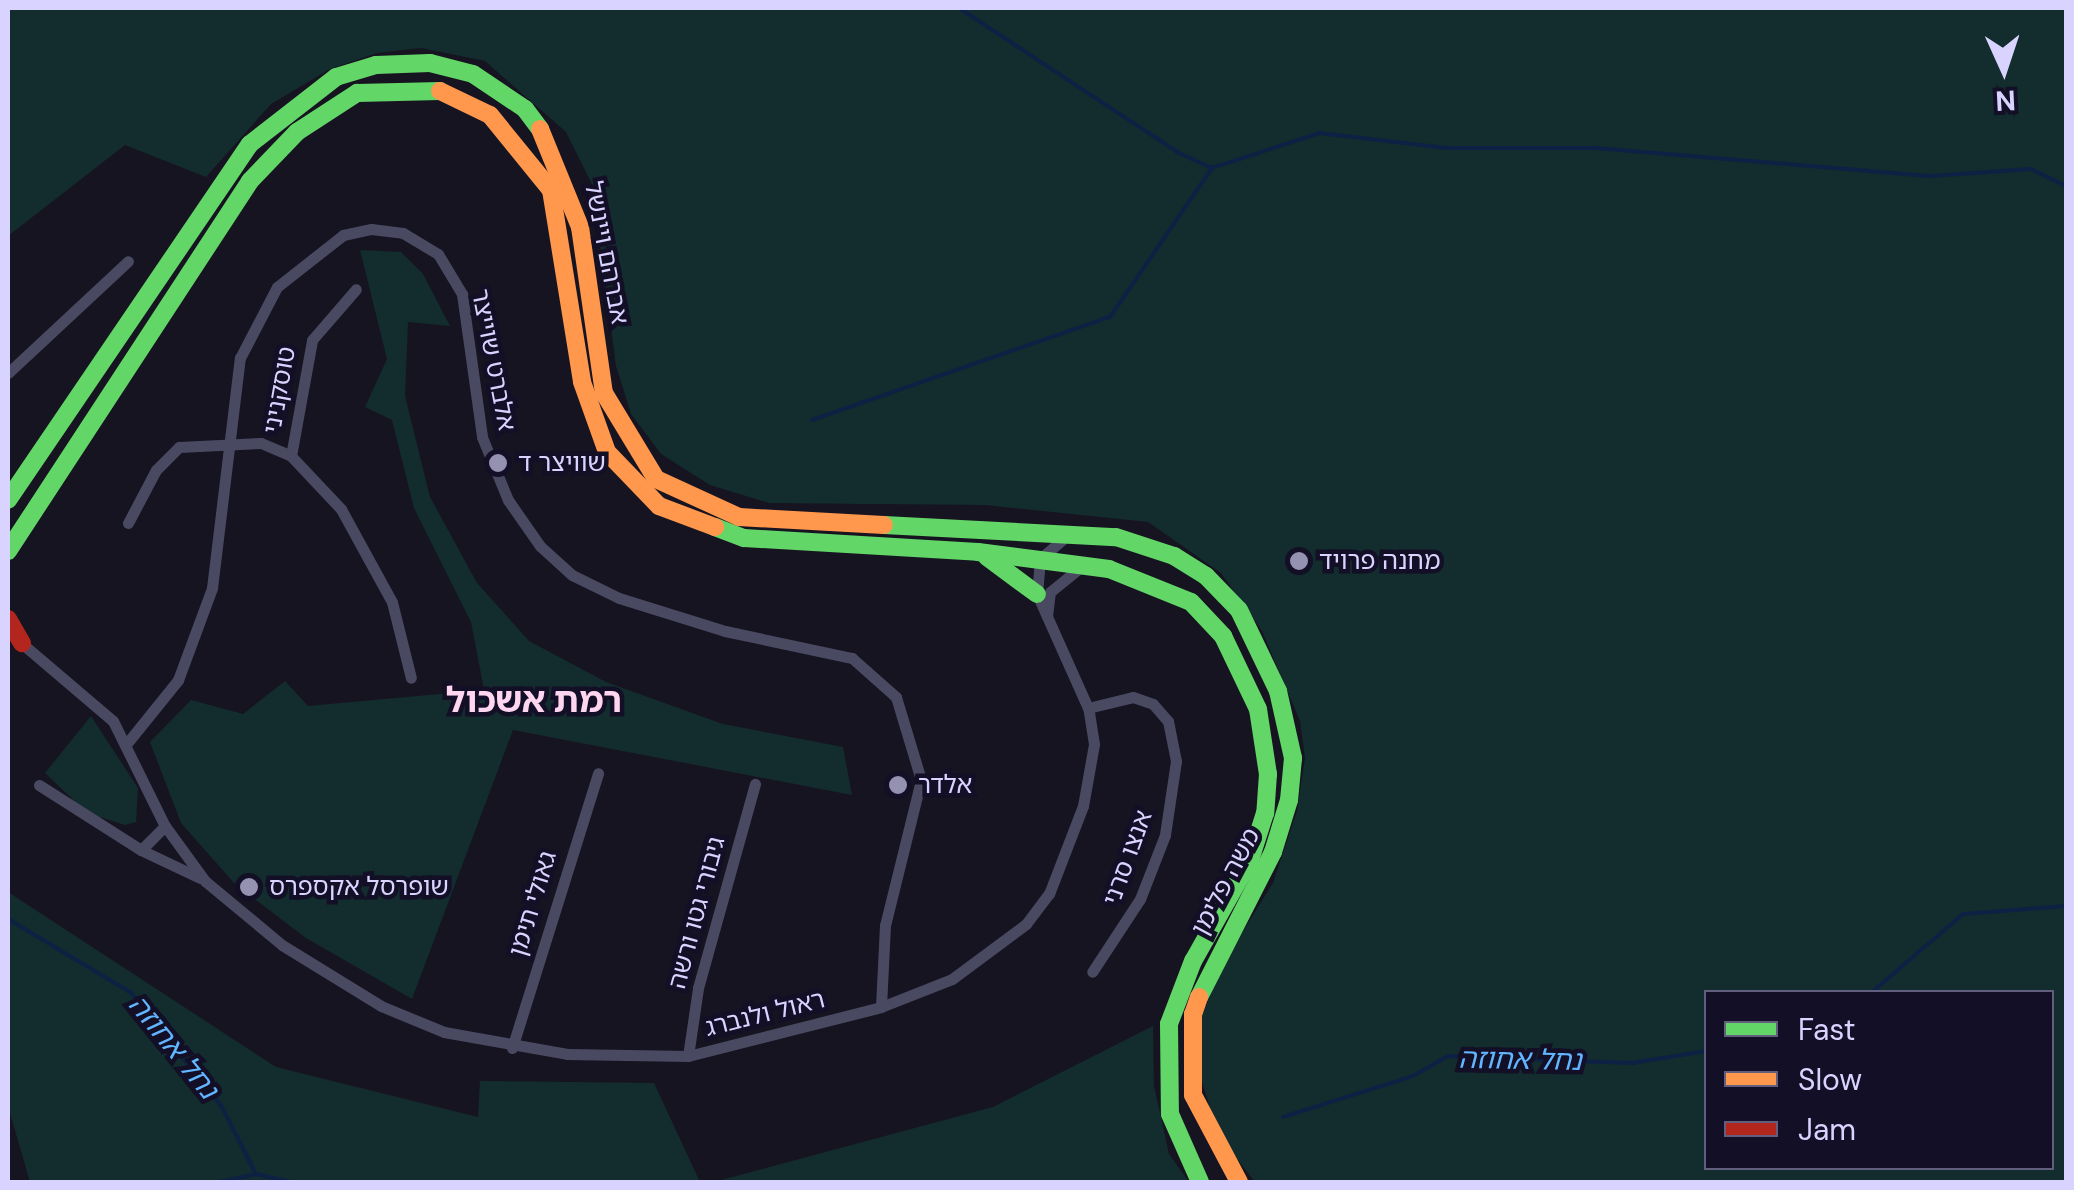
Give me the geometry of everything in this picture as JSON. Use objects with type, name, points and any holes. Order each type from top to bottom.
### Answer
[{"type":"main road","name":"אברהם ויינשל","points":[[8,500],[250,144],[336,76],[376,65],[430,64],[495,87],[524,109],[552,145],[580,227],[604,393],[626,439],[656,478],[739,516],[1073,533]]},
{"type":"main road","name":"אברהם ויינשל","points":[[8,551],[250,181],[326,111],[357,93],[398,86],[442,90],[490,114],[551,190],[593,418],[608,452],[660,506],[744,538],[1040,558]]},
{"type":"main road","name":"משה פלימן","points":[[1073,533],[1144,544],[1206,576],[1253,634],[1286,715],[1293,758],[1283,825],[1206,976],[1190,1036],[1199,1113],[1239,1182]]},
{"type":"main road","points":[[978,552],[1015,572],[1037,594]]},
{"type":"main road","name":"משה פלימן","points":[[1040,558],[1086,565],[1167,588],[1208,616],[1235,654],[1264,733],[1267,786],[1258,836],[1239,884],[1193,960],[1169,1024],[1170,1114],[1200,1182]]},
{"type":"main road","points":[[8,619],[14,638]]},
{"type":"street","name":"אלברט שוייצר","points":[[128,742],[178,680],[212,588],[226,442],[240,358],[277,287],[314,252],[371,228],[403,233],[438,254],[462,294],[482,437],[508,500],[540,546],[572,575],[619,598],[725,631],[852,658],[896,697],[921,780],[885,925],[881,1007]]},
{"type":"street","points":[[8,373],[128,261]]},
{"type":"street","name":"טוסקניני","points":[[291,456],[312,340],[356,290]]},
{"type":"street","points":[[128,523],[156,470],[179,448],[226,442],[261,443],[291,456],[342,510],[392,602],[411,678]]},
{"type":"street","points":[[1040,558],[1053,542],[1073,533]]},
{"type":"street","name":"ראול ולנברג","points":[[14,638],[94,701],[128,742],[165,826],[205,880],[282,945],[382,1006],[444,1032],[512,1048],[688,1056],[881,1007],[952,980],[1026,924],[1049,894],[1092,768],[1088,708],[1037,594],[1040,558]]},
{"type":"street","points":[[1047,616],[1058,581],[1086,565]]},
{"type":"street","name":"אנצו סרני","points":[[1088,708],[1133,697],[1154,704],[1168,721],[1176,761],[1165,835],[1140,899],[1092,972]]},
{"type":"street","name":"גאולי תימן","points":[[512,1048],[598,773]]},
{"type":"street","name":"גיבורי גטו ורשה","points":[[688,1056],[698,988],[756,784]]},
{"type":"street","name":"ראול ולנברג","points":[[38,786],[141,850],[205,880]]},
{"type":"street","points":[[141,850],[165,826]]},
{"type":"green space","points":[[8,8],[2066,8],[2066,1182],[1255,1182],[1219,1136],[1199,1073],[1201,1017],[1227,957],[1273,883],[1297,811],[1305,758],[1300,721],[1262,631],[1221,573],[1148,522],[985,505],[769,503],[710,485],[661,454],[631,414],[616,366],[592,184],[566,132],[485,61],[421,48],[377,53],[330,69],[271,104],[206,177],[125,145],[8,236]]},
{"type":"green space","points":[[360,250],[401,252],[423,274],[450,326],[408,322],[405,396],[430,497],[477,583],[529,641],[606,682],[723,724],[843,747],[852,795],[513,730],[412,999],[306,938],[235,884],[181,823],[150,742],[191,700],[243,714],[285,681],[308,706],[484,690],[471,622],[414,508],[392,420],[365,407],[387,359]]},
{"type":"green space","points":[[91,716],[138,788],[136,822],[125,825],[87,813],[45,773]]},
{"type":"green space","points":[[8,892],[276,1067],[478,1117],[480,1081],[654,1083],[700,1182],[30,1182],[8,1106]]},
{"type":"green space","points":[[1153,1026],[1154,1086],[1169,1154],[1189,1182],[714,1182],[993,1107]]},
{"type":"waterway","points":[[959,8],[1177,152],[1212,168],[1320,133],[1446,148],[1595,148],[1931,176],[2031,169],[2066,186]]},
{"type":"waterway","points":[[812,420],[1110,317],[1212,168]]},
{"type":"waterway","name":"נחל אחוזה","points":[[1874,990],[1963,914],[2066,906]]},
{"type":"waterway","name":"נחל אחוזה","points":[[8,919],[130,992],[222,1107],[256,1174]]},
{"type":"waterway","name":"נחל אחוזה","points":[[1283,1117],[1413,1076],[1448,1056],[1632,1063],[1704,1051]]},
{"type":"waterway","name":"נחל אחוזה","points":[[219,1182],[256,1174],[292,1182]]},
{"type":"traffic: fast","points":[[8,500],[250,144],[336,77],[376,65],[430,63],[473,74],[525,109],[540,129]]},
{"type":"traffic: fast","points":[[8,551],[250,181],[297,132],[357,93],[440,91]]},
{"type":"traffic: fast","points":[[884,525],[1116,537],[1174,556],[1206,576],[1239,610],[1278,691],[1293,758],[1289,800],[1273,852],[1199,997]]},
{"type":"traffic: fast","points":[[715,527],[744,538],[978,552],[1109,569],[1191,602],[1223,636],[1258,709],[1268,774],[1265,813],[1250,860],[1193,961],[1169,1024],[1170,1114],[1200,1182]]},
{"type":"traffic: fast","points":[[987,557],[1037,594]]},
{"type":"traffic: slow","points":[[440,91],[490,115],[551,190],[582,382],[607,452],[659,506],[715,527]]},
{"type":"traffic: slow","points":[[540,129],[580,227],[604,393],[656,479],[739,517],[884,525]]},
{"type":"traffic: slow","points":[[1199,997],[1193,1014],[1193,1095],[1239,1182]]},
{"type":"traffic: jam","points":[[8,619],[22,643]]},
{"type":"place","name":"שוויצר ד","points":[[498,463]]},
{"type":"place","name":"מחנה פרויד","points":[[1299,561]]},
{"type":"place","name":"אלדר","points":[[898,785]]},
{"type":"place","name":"שופרסל אקספרס","points":[[249,887]]},
{"type":"district","name":"רמת אשכול","points":[[534,700]]}]
